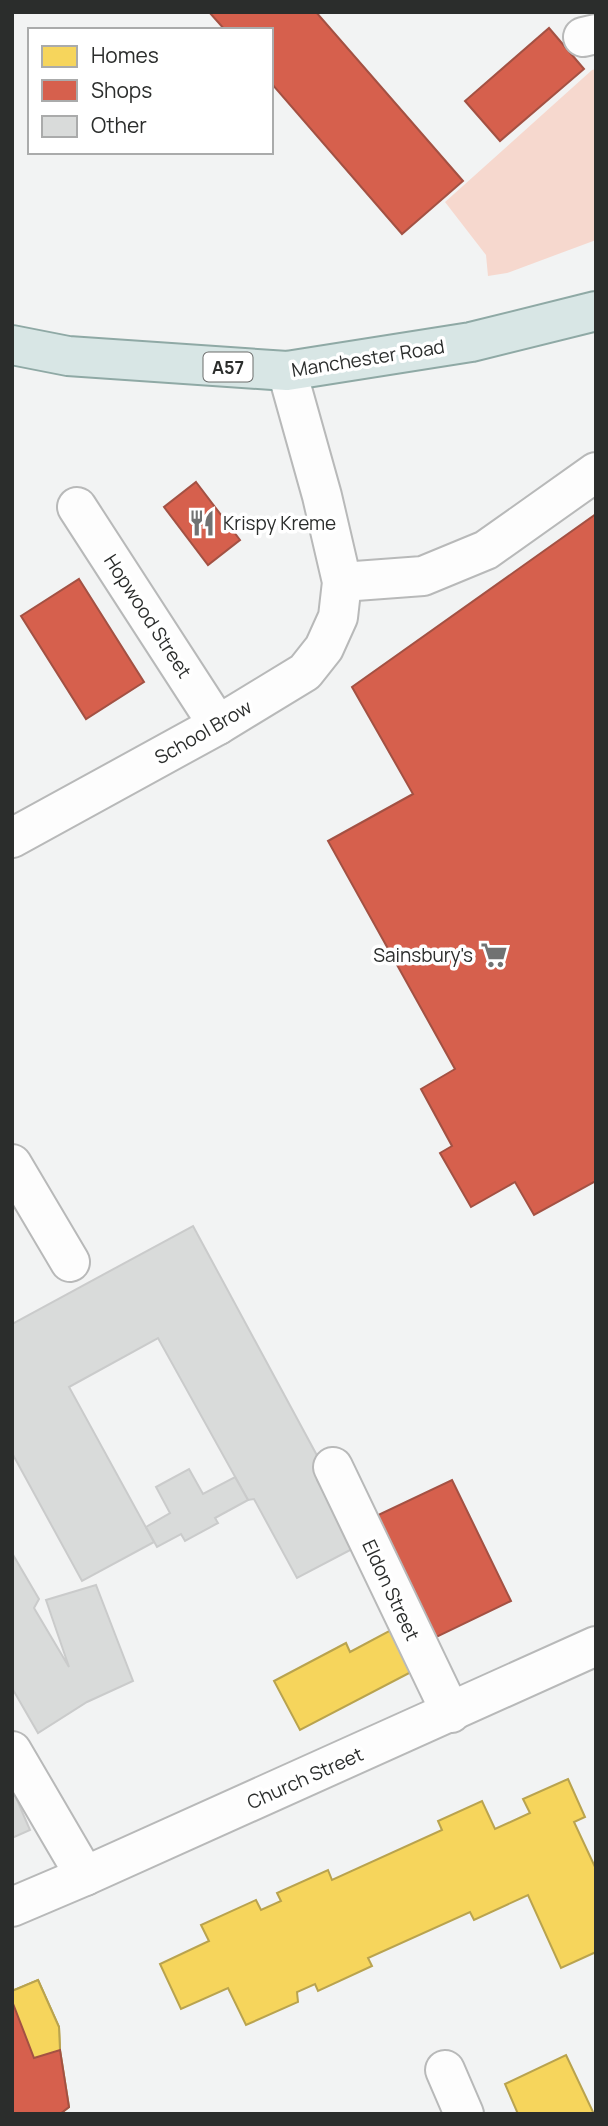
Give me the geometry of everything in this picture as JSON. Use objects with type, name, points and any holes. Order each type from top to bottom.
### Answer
[{"type":"main road","name":"Manchester Road","points":[[12,345],[68,356],[287,371],[471,342],[596,311]]},
{"type":"street","name":"School Brow","points":[[14,832],[218,725],[304,672],[324,648],[338,617],[342,582],[322,496],[287,371]]},
{"type":"street","points":[[342,582],[423,576],[486,550],[596,472]]},
{"type":"street","name":"Hopwood Street","points":[[77,507],[218,725]]},
{"type":"street","points":[[12,1164],[70,1262]]},
{"type":"street","name":"Eldon Street","points":[[333,1467],[451,1713]]},
{"type":"street","name":"Church Street","points":[[12,1907],[596,1646]]},
{"type":"street","points":[[12,1751],[85,1876]]},
{"type":"street","points":[[444,2070],[464,2114]]},
{"type":"shaded area","points":[[596,69],[596,240],[507,273],[488,276],[486,255],[445,202]]},
{"type":"building: Homes","points":[[391,1630],[413,1671],[300,1730],[274,1681],[346,1643],[350,1652]]},
{"type":"building: Homes","points":[[568,1779],[585,1817],[574,1822],[596,1869],[596,1952],[561,1968],[528,1895],[474,1920],[470,1912],[368,1958],[372,1966],[318,1991],[315,1984],[297,1992],[298,2002],[246,2025],[228,1988],[181,2009],[160,1964],[209,1941],[201,1925],[256,1900],[261,1910],[281,1901],[277,1893],[328,1870],[332,1880],[442,1830],[438,1821],[482,1801],[495,1829],[530,1813],[523,1799]]},
{"type":"building: Homes","points":[[38,1980],[59,2027],[60,2050],[34,2058],[12,2001],[12,1991]]},
{"type":"building: Homes","points":[[38,1980],[59,2027],[69,2107],[60,2114],[12,2114],[12,1991]]},
{"type":"building: Homes","points":[[566,2055],[594,2114],[518,2114],[505,2084]]},
{"type":"building: Shops","points":[[209,12],[316,12],[463,181],[402,234],[273,85],[273,28],[223,28]]},
{"type":"building: Shops","points":[[549,28],[584,69],[500,141],[465,101]]},
{"type":"building: Shops","name":"Krispy Kreme","points":[[196,482],[240,540],[208,565],[164,507]]},
{"type":"building: Shops","name":"Sainsbury's","points":[[596,514],[596,1181],[534,1215],[515,1182],[471,1207],[440,1153],[452,1146],[421,1089],[455,1069],[328,841],[413,794],[352,687]]},
{"type":"building: Shops","points":[[79,579],[144,682],[86,719],[21,616]]},
{"type":"building: Shops","points":[[452,1480],[511,1601],[426,1642],[374,1517]]},
{"type":"building: Shops","points":[[12,2001],[34,2058],[60,2050],[69,2107],[60,2114],[12,2114]]},
{"type":"building: Other","points":[[193,1226],[327,1474],[317,1480],[354,1548],[297,1578],[254,1499],[248,1500],[158,1338],[69,1387],[154,1542],[82,1581],[12,1453],[12,1324]]},
{"type":"building: Other","points":[[189,1469],[203,1494],[235,1477],[248,1500],[215,1518],[218,1523],[185,1541],[181,1534],[157,1547],[146,1527],[170,1513],[156,1487]]},
{"type":"building: Other","points":[[12,1553],[39,1599],[34,1608],[69,1667],[46,1600],[96,1585],[133,1681],[87,1702],[38,1733],[12,1688]]},
{"type":"building: Other","points":[[14,1793],[30,1830],[12,1838],[12,1794]]},
{"type":"place","name":"Krispy Kreme","points":[[202,523]]},
{"type":"place","name":"Sainsbury's","points":[[494,955]]}]
